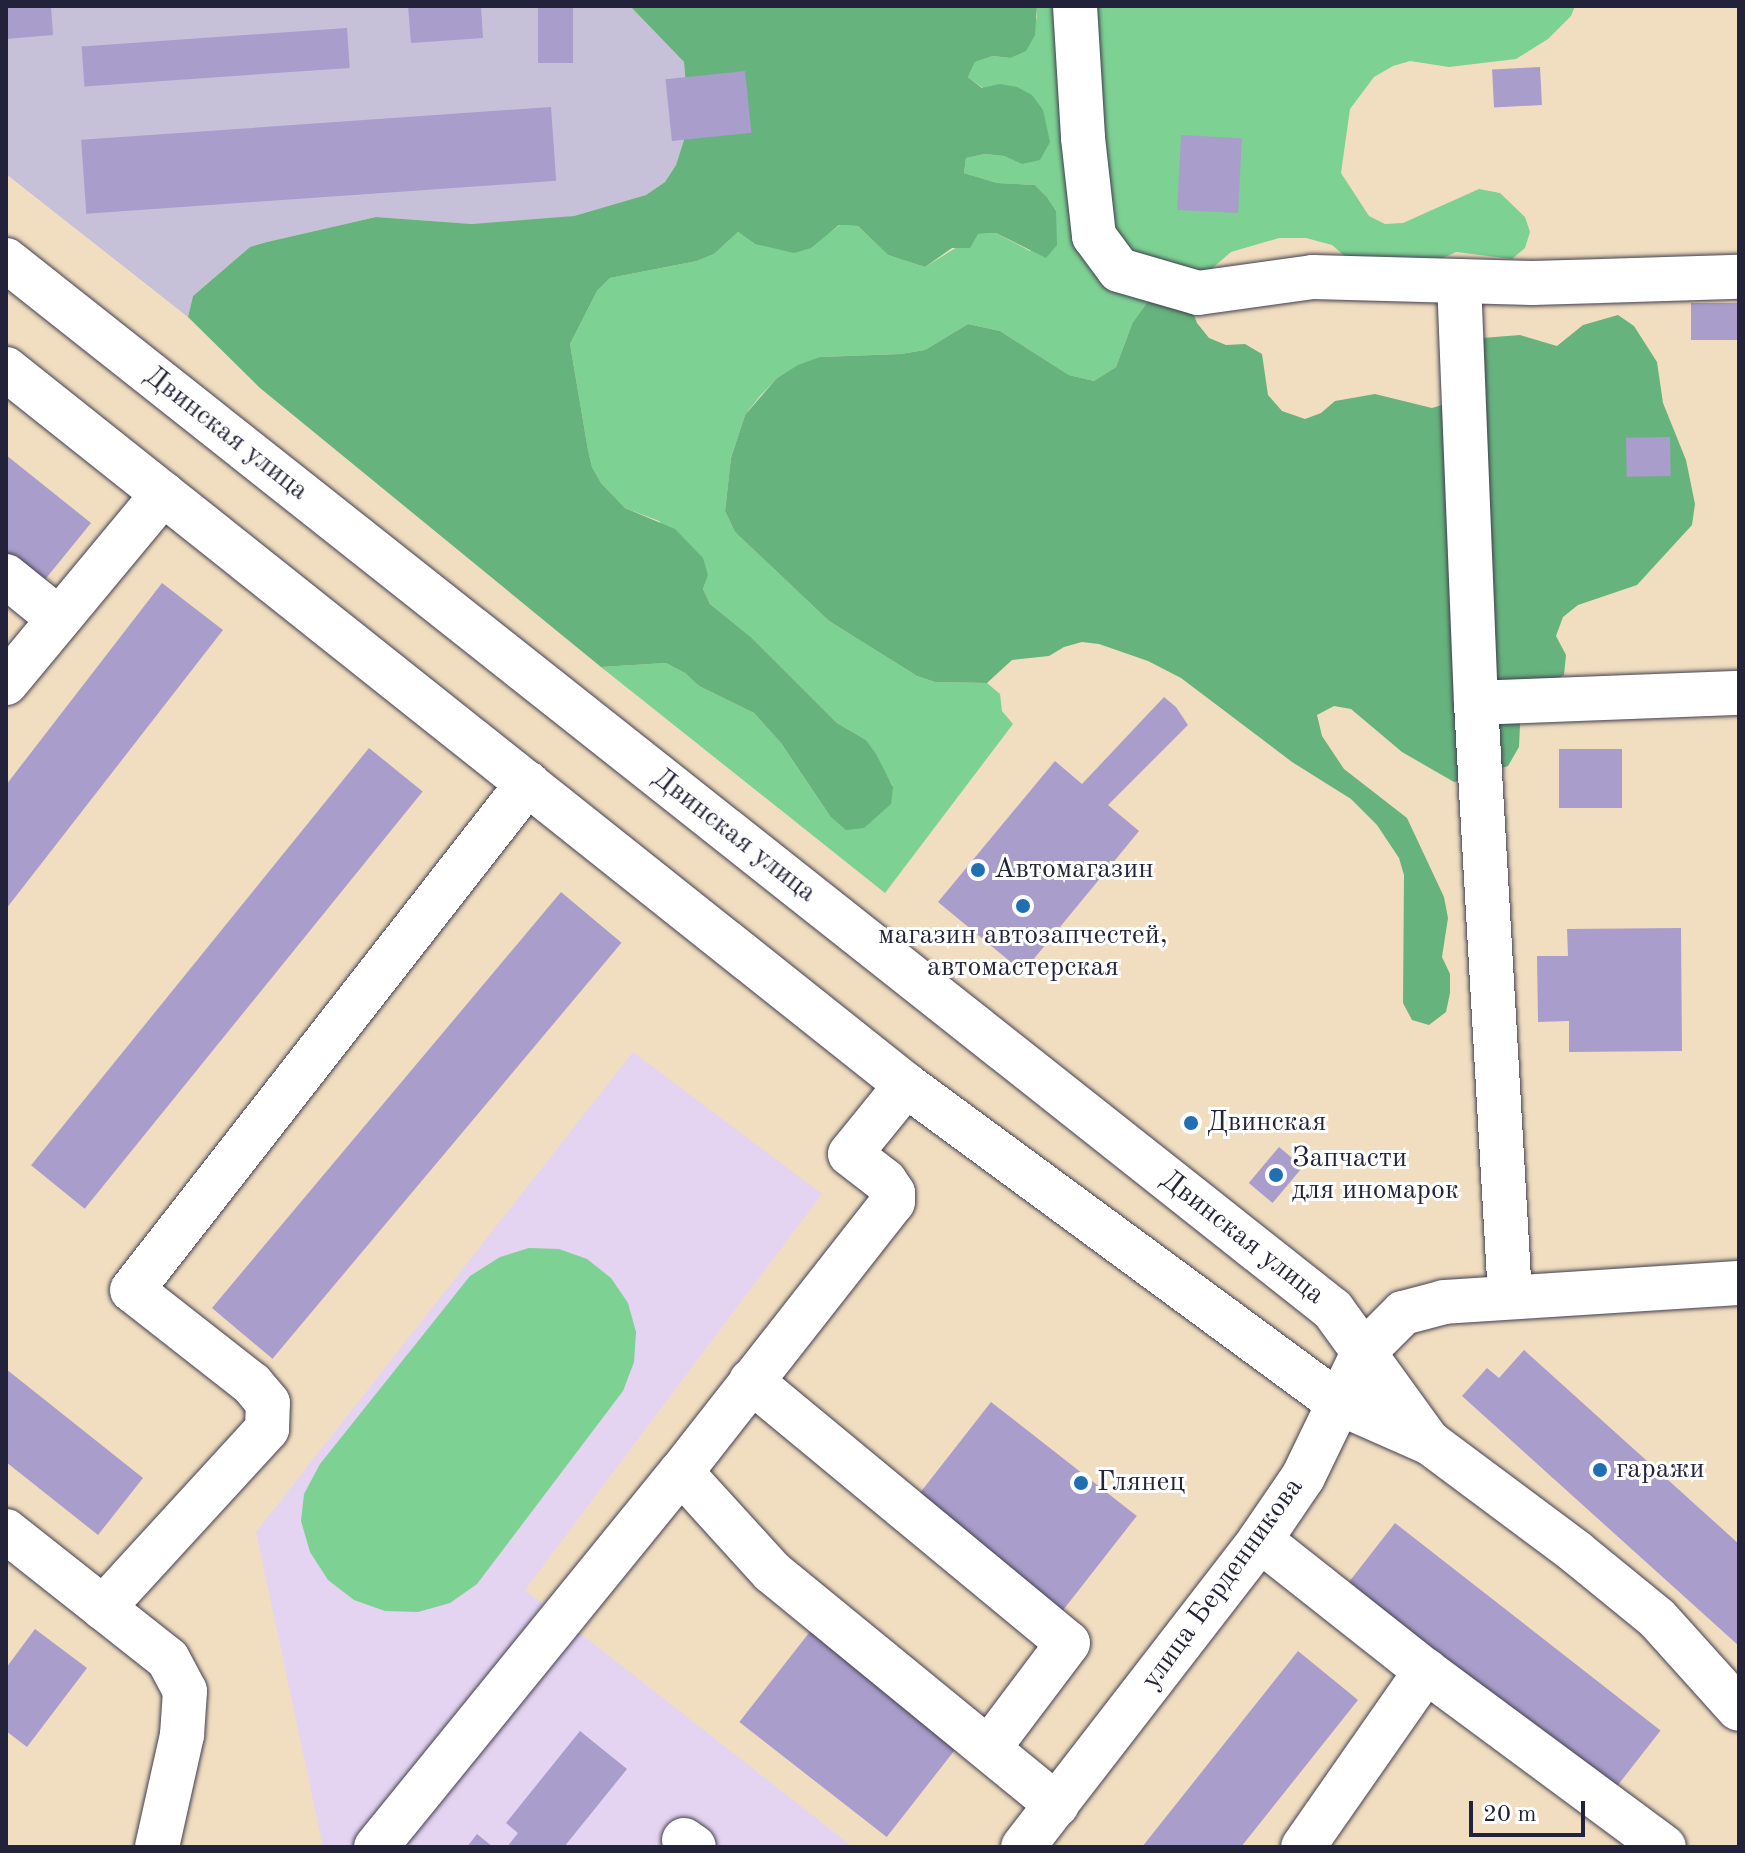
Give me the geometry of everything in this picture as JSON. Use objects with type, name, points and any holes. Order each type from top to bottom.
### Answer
[{"type":"street","points":[[1075,6],[1083,138],[1094,236],[1119,270],[1198,293],[1313,277],[1532,283],[1739,277]]},
{"type":"street","name":"Двинская улица","points":[[6,260],[1321,1300],[1333,1310],[1430,1443]]},
{"type":"street","points":[[1459,281],[1476,703],[1510,1297]]},
{"type":"street","name":"Двинская улица","points":[[6,369],[906,1085],[1337,1402],[1430,1443],[1657,1618],[1739,1709]]},
{"type":"street","points":[[6,683],[163,494]]},
{"type":"street","points":[[6,576],[58,618]]},
{"type":"street","points":[[1476,703],[1739,693]]},
{"type":"street","points":[[103,1608],[267,1429],[268,1403],[252,1384],[132,1290],[528,783]]},
{"type":"street","points":[[376,1847],[681,1472],[893,1202],[893,1193],[885,1181],[850,1154],[906,1085]]},
{"type":"street","name":"улица Берденникова","points":[[1023,1847],[1260,1540],[1303,1477],[1363,1353],[1403,1313],[1444,1302],[1739,1283]]},
{"type":"street","points":[[751,1381],[1068,1643],[989,1748]]},
{"type":"street","points":[[681,1472],[772,1572],[1057,1805]]},
{"type":"street","points":[[6,1531],[168,1659],[185,1691],[182,1735],[157,1847]]},
{"type":"street","points":[[1260,1540],[1426,1671],[1664,1847]]},
{"type":"street","points":[[1303,1847],[1426,1671]]},
{"type":"shaded area","points":[[6,6],[630,6],[684,62],[689,124],[676,165],[665,182],[646,195],[574,216],[530,222],[472,224],[376,217],[267,242],[250,247],[193,296],[188,317],[6,174]]},
{"type":"shaded area","points":[[633,1052],[822,1194],[525,1590],[853,1847],[323,1847],[256,1532]]},
{"type":"green space","points":[[630,6],[1037,6],[1035,35],[1026,51],[1010,58],[993,56],[975,62],[968,77],[982,88],[1000,84],[1017,87],[1032,95],[1043,110],[1050,142],[1040,160],[1022,164],[1004,156],[985,154],[966,158],[964,173],[997,183],[1035,185],[1047,197],[1056,211],[1057,245],[1046,258],[996,233],[978,234],[970,248],[952,248],[925,267],[888,255],[858,226],[839,225],[811,248],[794,253],[755,244],[738,232],[714,254],[697,261],[610,278],[597,291],[570,344],[588,450],[592,467],[601,483],[625,508],[675,529],[703,558],[708,575],[703,589],[710,604],[752,638],[837,723],[866,740],[876,754],[893,787],[891,804],[864,828],[846,830],[830,816],[781,743],[754,713],[699,686],[685,673],[666,663],[601,667],[260,388],[188,317],[193,296],[250,247],[267,242],[376,217],[472,224],[574,216],[646,195],[665,182],[676,165],[689,124],[684,62]]},
{"type":"green space","points":[[1037,6],[1575,6],[1571,16],[1548,39],[1516,59],[1449,67],[1410,61],[1393,66],[1374,77],[1350,109],[1341,173],[1369,216],[1385,224],[1403,223],[1479,189],[1500,193],[1525,217],[1530,232],[1525,248],[1512,259],[1456,252],[1381,287],[1332,245],[1306,238],[1279,238],[1231,252],[1194,284],[1132,324],[1116,367],[1094,381],[1069,375],[1000,331],[968,324],[925,350],[820,357],[776,379],[745,415],[731,458],[725,511],[735,532],[829,621],[917,676],[935,682],[987,683],[1000,694],[1002,711],[1013,724],[885,893],[601,667],[666,663],[685,673],[699,686],[754,713],[781,743],[830,816],[893,786],[866,740],[837,723],[752,638],[710,604],[703,589],[708,574],[659,521],[625,508],[601,483],[592,467],[588,450],[570,344],[597,291],[610,278],[697,261],[714,254],[738,232],[755,244],[826,235],[840,225],[858,226],[888,255],[925,267],[978,234],[996,233],[1030,251],[1056,211],[1047,197],[1035,185],[997,183],[964,173],[966,158],[985,154],[1004,156],[1023,164],[983,88],[968,77],[975,62],[993,56],[1010,58],[1037,18]]},
{"type":"green space","points":[[1169,289],[1190,304],[1197,323],[1209,338],[1226,345],[1245,344],[1262,354],[1268,395],[1282,411],[1305,419],[1321,413],[1335,401],[1375,394],[1432,408],[1452,402],[1482,338],[1520,335],[1557,346],[1583,325],[1618,315],[1634,326],[1657,362],[1663,403],[1686,460],[1695,504],[1692,525],[1637,585],[1578,605],[1563,617],[1556,636],[1566,655],[1564,675],[1528,695],[1520,725],[1519,747],[1508,766],[1454,782],[1402,752],[1351,709],[1334,706],[1317,715],[1322,736],[1344,769],[1407,818],[1444,897],[1448,918],[1442,957],[1450,974],[1450,993],[1446,1012],[1429,1025],[1412,1020],[1403,1003],[1404,875],[1399,858],[1377,825],[1351,799],[1292,762],[1181,678],[1148,661],[1099,644],[1082,642],[1064,647],[1049,656],[1012,660],[987,683],[935,682],[917,676],[829,621],[735,532],[725,511],[731,458],[745,415],[776,379],[798,365],[820,357],[925,350],[968,324],[1000,331],[1069,375],[1094,381],[1116,367],[1132,324],[1147,303]]},
{"type":"green space","points":[[529,1248],[559,1249],[587,1259],[611,1278],[628,1303],[636,1332],[634,1362],[623,1391],[477,1584],[450,1603],[418,1612],[385,1611],[354,1600],[328,1580],[310,1552],[301,1521],[304,1494],[320,1464],[470,1276],[500,1257]]},
{"type":"building","points":[[6,6],[51,6],[53,35],[6,39]]},
{"type":"building","points":[[408,6],[481,6],[483,38],[411,43]]},
{"type":"building","points":[[538,6],[573,6],[573,63],[538,63]]},
{"type":"building","points":[[347,28],[350,68],[84,86],[82,47]]},
{"type":"building","points":[[1540,67],[1542,105],[1494,107],[1492,70]]},
{"type":"building","points":[[745,71],[751,133],[672,141],[665,79]]},
{"type":"building","points":[[551,107],[556,181],[86,214],[81,140]]},
{"type":"building","points":[[1181,135],[1242,138],[1238,213],[1177,210]]},
{"type":"building","points":[[1691,303],[1739,303],[1739,340],[1691,340]]},
{"type":"building","points":[[1670,437],[1671,476],[1627,477],[1626,438]]},
{"type":"building","points":[[6,455],[91,523],[43,582],[6,553]]},
{"type":"building","points":[[162,583],[223,630],[6,909],[6,785]]},
{"type":"building","points":[[1164,697],[1176,707],[1188,725],[1108,805],[1139,831],[1023,972],[938,902],[1055,761],[1082,784]]},
{"type":"building","points":[[369,748],[423,791],[85,1209],[31,1165]]},
{"type":"building","points":[[1559,749],[1622,749],[1622,808],[1559,808]]},
{"type":"building","points":[[561,892],[622,943],[272,1359],[212,1308]]},
{"type":"building","points":[[1681,928],[1682,1051],[1569,1052],[1569,1021],[1538,1022],[1537,956],[1568,956],[1567,929]]},
{"type":"building","name":"Запчасти для иномарок","points":[[1279,1147],[1303,1167],[1273,1203],[1249,1183]]},
{"type":"building","name":"гаражи","points":[[1524,1350],[1739,1544],[1739,1646],[1462,1396],[1487,1368],[1499,1378]]},
{"type":"building","points":[[6,1369],[143,1478],[98,1535],[6,1462]]},
{"type":"building","points":[[991,1402],[1137,1516],[1060,1614],[915,1500]]},
{"type":"building","points":[[1395,1523],[1661,1730],[1614,1790],[1348,1583]]},
{"type":"building","points":[[35,1629],[87,1668],[27,1747],[6,1731],[6,1668]]},
{"type":"building","points":[[812,1629],[959,1744],[887,1837],[739,1722]]},
{"type":"building","points":[[1298,1651],[1358,1700],[1241,1847],[1142,1847]]},
{"type":"building","points":[[580,1731],[627,1769],[564,1847],[507,1847],[518,1833],[506,1823]]},
{"type":"building","points":[[477,1834],[493,1847],[467,1847]]},
{"type":"place","name":"Автомагазин","points":[[978,870]]},
{"type":"place","name":"магазин автозапчестей, автомастерская","points":[[1023,906]]},
{"type":"place","name":"Двинская","points":[[1191,1123]]},
{"type":"place","name":"Запчасти для иномарок","points":[[1276,1175]]},
{"type":"place","name":"гаражи","points":[[1600,1470]]},
{"type":"place","name":"Глянец","points":[[1081,1483]]}]
